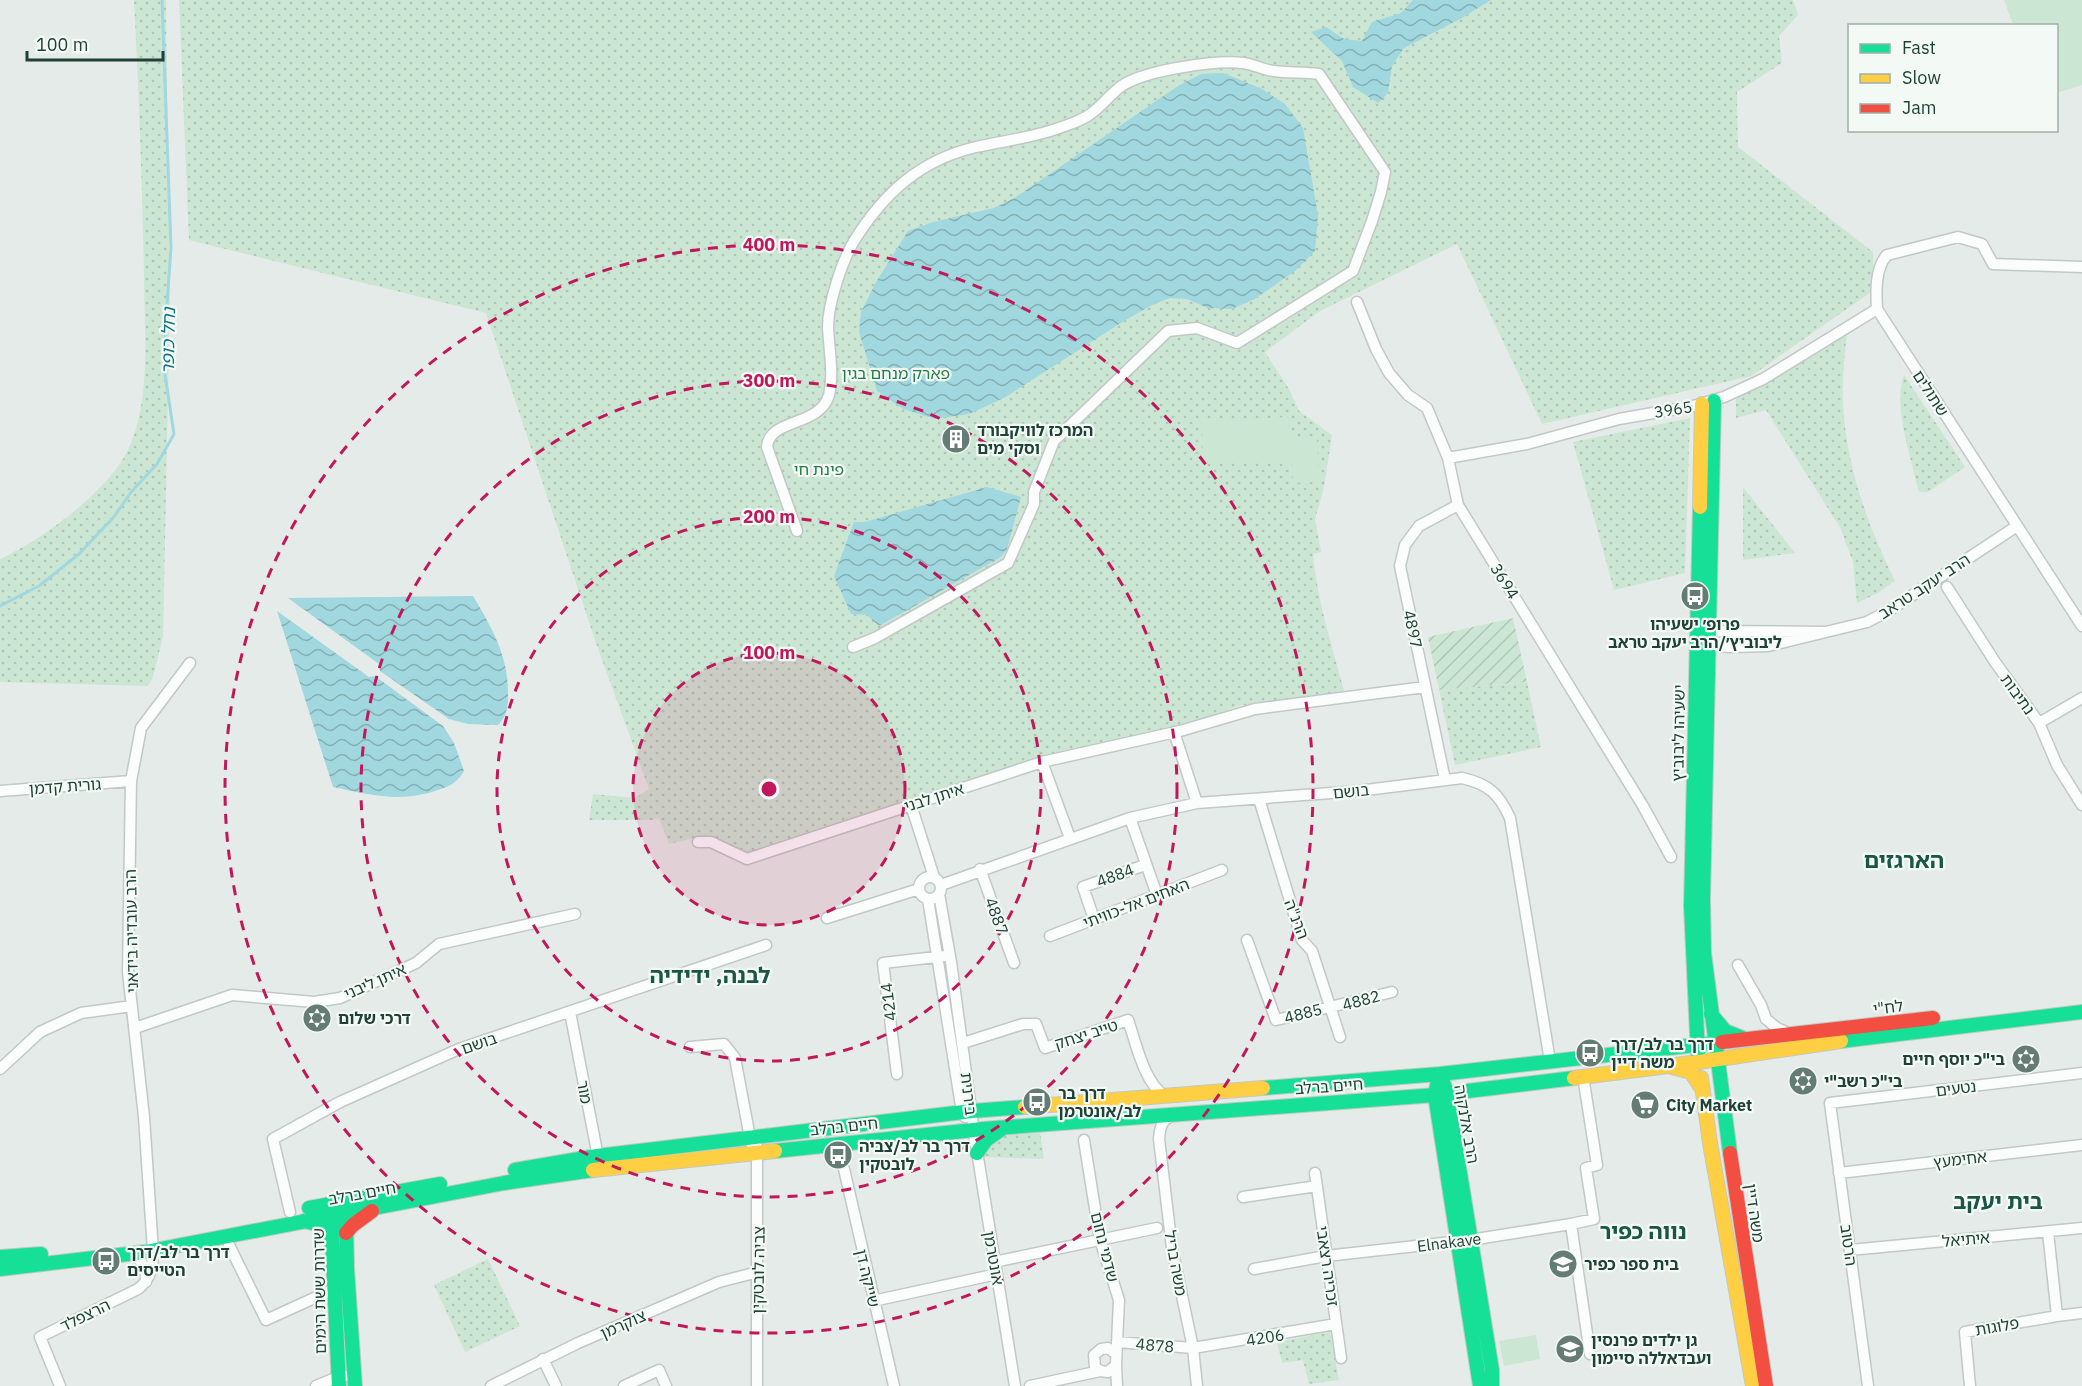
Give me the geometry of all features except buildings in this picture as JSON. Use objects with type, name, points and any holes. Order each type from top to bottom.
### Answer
[{"type":"main road","name":"ישעיהו ליבוביץ","points":[[1699,1062],[1691,917],[1703,642],[1709,631],[1708,402]]},
{"type":"main road","name":"ישעיהו ליבוביץ","points":[[1708,402],[1703,642],[1703,899],[1704,953],[1715,1044]]},
{"type":"main road","name":"לח\"י","points":[[1697,1046],[2082,1000]]},
{"type":"main road","name":"לח\"י","points":[[1699,1062],[1829,1042],[2082,1012]]},
{"type":"main road","points":[[1711,1014],[1725,1031],[1753,1040]]},
{"type":"main road","name":"משה דיין","points":[[1715,1044],[1766,1386]]},
{"type":"main road","name":"חיים ברלב","points":[[0,1257],[152,1246],[304,1221],[340,1210],[597,1156],[968,1112],[1440,1074],[1551,1060],[1697,1046]]},
{"type":"main road","name":"חיים ברלב","points":[[0,1269],[131,1255],[152,1246],[290,1212],[380,1207],[605,1168],[974,1130],[1441,1094],[1699,1062]]},
{"type":"main road","name":"משה דיין","points":[[1699,1062],[1710,1143],[1752,1386]]},
{"type":"main road","points":[[1659,1066],[1691,1072],[1703,1090]]},
{"type":"main road","name":"הרב אלנקוה","points":[[1440,1074],[1441,1094],[1464,1241],[1480,1386]]},
{"type":"main road","points":[[977,1153],[986,1140],[1003,1128]]},
{"type":"main road","points":[[346,1233],[353,1225],[380,1207]]},
{"type":"main road","name":"שדרות ששת הימים","points":[[340,1210],[346,1233],[355,1381]]},
{"type":"main road","name":"שדרות ששת הימים","points":[[338,1381],[332,1238],[340,1210]]},
{"type":"main road","points":[[304,1221],[321,1225],[332,1238]]},
{"type":"main road","name":"הרב אלנקוה","points":[[1464,1241],[1492,1370],[1492,1386]]},
{"type":"street","points":[[797,531],[767,447],[768,439],[776,431],[815,414],[826,400],[831,376],[828,324],[836,286],[844,263],[854,242],[882,201],[905,180],[950,155],[1066,126],[1092,114],[1122,85],[1140,77],[1213,63],[1243,63],[1272,71],[1319,74],[1385,172],[1372,221],[1353,271],[1238,343],[1197,328],[1168,332],[1054,441],[1034,492],[1034,504],[1008,563],[875,638],[854,646]]},
{"type":"street","points":[[1877,309],[1876,295],[1881,261],[1887,255],[1958,237],[1982,244],[1993,264],[2082,267]]},
{"type":"street","name":"3694","points":[[1358,302],[1376,349],[1389,373],[1408,395],[1427,408],[1448,458],[1458,505],[1643,806],[1671,857]]},
{"type":"street","name":"3965","points":[[1448,458],[1509,448],[1626,417],[1708,402],[1763,379],[1877,309]]},
{"type":"street","name":"שתולים","points":[[1877,309],[2082,626]]},
{"type":"street","name":"4897","points":[[1445,780],[1400,566],[1405,544],[1419,526],[1458,505]]},
{"type":"street","name":"הרב יעקב טראב","points":[[1703,642],[1739,648],[1768,646],[1860,624],[1879,617],[2018,526]]},
{"type":"street","name":"נתיבות","points":[[1947,587],[1995,662],[2039,723],[2057,765],[2082,804]]},
{"type":"street","name":"הרב יעקב טראב","points":[[1709,631],[1825,632]]},
{"type":"street","name":"הרב עובדיה בידאני","points":[[152,1246],[144,1117],[128,972],[131,781],[141,728],[190,663]]},
{"type":"street","name":"איתן לבני","points":[[698,842],[711,842],[747,859],[1042,762],[1174,732],[1255,709],[1425,687]]},
{"type":"street","points":[[2039,723],[2082,698]]},
{"type":"street","points":[[1174,732],[1197,803]]},
{"type":"street","points":[[1042,762],[1070,838]]},
{"type":"street","name":"בושם","points":[[928,899],[934,898],[935,883],[1130,818],[1197,803],[1358,791],[1445,780],[1477,781],[1498,797],[1510,818],[1551,1060]]},
{"type":"street","name":"גורית קדמן","points":[[0,791],[131,781]]},
{"type":"street","name":"הרנ\"ה","points":[[1259,799],[1302,940],[1312,951],[1340,1037]]},
{"type":"street","name":"בירנית","points":[[908,806],[935,883],[950,955],[963,1043],[968,1112]]},
{"type":"street","points":[[1130,818],[1157,895]]},
{"type":"street","name":"4884","points":[[1094,919],[1083,887],[1145,865]]},
{"type":"street","name":"4887","points":[[980,869],[1014,963]]},
{"type":"street","name":"האחים אל-כוויתי","points":[[1050,936],[1222,870]]},
{"type":"street","points":[[928,899],[921,894],[919,889],[922,880],[935,883]]},
{"type":"street","points":[[828,918],[919,889]]},
{"type":"street","name":"בירנית","points":[[928,899],[968,1112],[974,1130]]},
{"type":"street","name":"איתן ליבני","points":[[135,1028],[232,995],[314,1002],[340,998],[416,963],[439,944],[575,914]]},
{"type":"street","name":"4885","points":[[1247,939],[1276,1020],[1330,1006]]},
{"type":"street","name":"בושם","points":[[290,1212],[273,1139],[340,1102],[459,1049],[766,945]]},
{"type":"street","name":"4214","points":[[897,1074],[883,963],[950,955]]},
{"type":"street","points":[[1738,965],[1761,1005],[1766,1019],[1777,1028],[1792,1035]]},
{"type":"street","name":"4882","points":[[1330,1006],[1334,1007],[1392,992]]},
{"type":"street","points":[[0,1069],[40,1032],[81,1013],[132,1006]]},
{"type":"street","name":"מור","points":[[570,1012],[597,1156],[600,1164],[605,1168]]},
{"type":"street","points":[[1753,1040],[1766,1019]]},
{"type":"street","name":"טייב יצחק","points":[[963,1043],[1023,1024],[1036,1024],[1045,1047],[1128,1020],[1150,1081],[1156,1090],[1165,1096]]},
{"type":"street","name":"צביה לובטקין","points":[[690,1047],[724,1044],[735,1058],[758,1153],[757,1386]]},
{"type":"street","name":"נטעים","points":[[1830,1103],[2082,1073]]},
{"type":"street","name":"Elnakave","points":[[1326,1256],[1464,1241],[1594,1219],[1586,1168],[1597,1165],[1583,1076]]},
{"type":"street","points":[[1142,1098],[1150,1081]]},
{"type":"street","name":"הרטוב","points":[[1830,1103],[1868,1386]]},
{"type":"street","points":[[1159,1139],[1163,1123],[1175,1114]]},
{"type":"street","points":[[1141,1117],[1154,1127],[1159,1139]]},
{"type":"street","name":"אונטרמן","points":[[974,1130],[1015,1386]]},
{"type":"street","name":"משה בריל","points":[[1159,1139],[1172,1248],[1193,1348],[1197,1386]]},
{"type":"street","name":"שדמי נחום","points":[[1084,1140],[1100,1240],[1119,1300],[1117,1386]]},
{"type":"street","name":"אחימעץ","points":[[1839,1173],[2082,1145]]},
{"type":"street","name":"שייקה דן","points":[[844,1169],[894,1386]]},
{"type":"street","name":"זכריה רצאבי","points":[[1316,1173],[1341,1358]]},
{"type":"street","points":[[1243,1197],[1317,1186]]},
{"type":"street","points":[[1571,1224],[1590,1354]]},
{"type":"street","points":[[994,1262],[1157,1228]]},
{"type":"street","name":"איתיאל","points":[[1850,1250],[2082,1228]]},
{"type":"street","points":[[2048,1232],[2057,1316]]},
{"type":"street","points":[[229,1245],[266,1320],[334,1290]]},
{"type":"street","points":[[146,1283],[152,1271],[152,1246]]},
{"type":"street","points":[[131,1255],[142,1262],[146,1273],[146,1283]]},
{"type":"street","points":[[1254,1269],[1326,1256]]},
{"type":"street","name":"צוקרמן","points":[[491,1386],[543,1359],[719,1282],[758,1272]]},
{"type":"street","points":[[873,1301],[997,1274]]},
{"type":"street","name":"הרצפלד","points":[[60,1386],[40,1337],[146,1283]]},
{"type":"street","name":"פלוגות","points":[[1970,1386],[1965,1332],[2082,1313]]},
{"type":"street","name":"4206","points":[[1193,1348],[1336,1324]]},
{"type":"street","name":"4878","points":[[1117,1342],[1193,1348]]},
{"type":"street","points":[[1030,1386],[1100,1371],[1108,1372],[1116,1360],[1107,1348],[1101,1348],[1096,1352],[1093,1360],[1100,1371]]},
{"type":"street","points":[[543,1359],[556,1386]]},
{"type":"street","points":[[624,1386],[658,1370],[666,1386]]},
{"type":"street","points":[[316,1386],[338,1381],[355,1381]]},
{"type":"green space","points":[[134,0],[166,0],[170,300],[163,636],[153,677],[148,686],[0,682],[0,559],[54,527],[106,481],[129,448],[141,407],[145,339]]},
{"type":"green space","name":"פארק מנחם בגין","points":[[179,0],[1793,0],[1798,15],[1779,36],[1782,63],[1737,92],[1738,147],[1873,252],[1874,290],[1751,376],[1542,424],[1457,244],[1320,311],[1265,352],[1289,389],[1299,411],[1332,435],[1324,487],[1315,519],[1321,552],[1313,554],[1321,606],[1344,691],[1238,706],[1174,729],[1042,758],[747,855],[726,842],[702,836],[669,844],[659,818],[589,820],[593,794],[635,798],[649,789],[596,643],[486,313],[189,240]]},
{"type":"green space","points":[[2004,0],[2082,0],[2082,85],[2058,93],[2058,24],[2013,24]]},
{"type":"green space","points":[[1847,334],[1843,395],[1849,450],[1867,517],[1895,581],[1857,603],[1853,562],[1841,529],[1766,410],[1736,418],[1736,399]]},
{"type":"green space","points":[[1904,375],[1965,467],[1928,492],[1919,492],[1904,430],[1900,401]]},
{"type":"green space","points":[[1291,417],[1292,440],[1317,439],[1319,482],[1293,483],[1292,461],[1203,464],[1202,421]]},
{"type":"green space","points":[[1690,418],[1685,573],[1614,590],[1573,442]]},
{"type":"green space","points":[[1743,487],[1795,553],[1743,560]]},
{"type":"green space","points":[[1513,618],[1527,682],[1439,690],[1428,637]]},
{"type":"green space","points":[[1527,682],[1541,747],[1455,765],[1439,690]]},
{"type":"green space","points":[[1040,1133],[1044,1159],[984,1157],[988,1146],[1007,1134]]},
{"type":"green space","points":[[488,1259],[520,1326],[465,1352],[434,1285]]},
{"type":"green space","points":[[1330,1332],[1339,1380],[1309,1384],[1303,1360],[1282,1363],[1277,1342]]},
{"type":"green space","points":[[1536,1335],[1540,1359],[1504,1366],[1499,1341]]},
{"type":"water","points":[[1413,0],[1491,0],[1404,48],[1392,66],[1388,93],[1378,103],[1353,87],[1342,61],[1311,32],[1326,27],[1344,39],[1362,41],[1372,22],[1401,13]]},
{"type":"water","points":[[1223,73],[1260,88],[1285,104],[1303,128],[1318,215],[1315,251],[1295,271],[1255,299],[1232,309],[1208,308],[1187,299],[1170,298],[1152,305],[1004,398],[969,414],[935,419],[903,409],[877,391],[859,332],[861,312],[876,282],[908,231],[933,222],[994,208],[1016,197],[1178,86],[1201,74]]},
{"type":"water","points":[[987,487],[1021,497],[1007,549],[1001,557],[879,626],[867,615],[851,614],[834,576],[854,522],[865,522]]},
{"type":"water","points":[[473,596],[493,631],[506,668],[507,707],[498,725],[468,724],[449,719],[380,671],[379,664],[288,598]]},
{"type":"water","points":[[277,611],[369,677],[375,676],[443,726],[454,743],[464,771],[459,778],[453,783],[424,794],[398,797],[373,795],[333,787]]},
{"type":"waterway","name":"נחל כופר","points":[[0,606],[39,586],[79,554],[113,518],[132,491],[157,464],[174,434],[164,368],[171,248],[162,0]]},
{"type":"traffic: fast","points":[[1714,401],[1703,899],[1704,953],[1730,1153]]},
{"type":"traffic: fast","points":[[1698,1055],[1691,906],[1700,507]]},
{"type":"traffic: fast","points":[[1841,1041],[2082,1012]]},
{"type":"traffic: fast","points":[[1711,1014],[1725,1031],[1745,1039]]},
{"type":"traffic: fast","points":[[1263,1088],[1440,1074],[1722,1042]]},
{"type":"traffic: fast","points":[[1440,1074],[1447,1093],[1492,1370],[1492,1386]]},
{"type":"traffic: fast","points":[[775,1151],[983,1129],[1435,1095],[1574,1078]]},
{"type":"traffic: fast","points":[[1437,1085],[1435,1095],[1480,1386]]},
{"type":"traffic: fast","points":[[515,1170],[597,1156],[972,1111],[1025,1107]]},
{"type":"traffic: fast","points":[[977,1153],[986,1140],[1003,1128]]},
{"type":"traffic: fast","points":[[0,1269],[145,1252],[504,1183],[593,1170]]},
{"type":"traffic: fast","points":[[309,1208],[440,1184]]},
{"type":"traffic: fast","points":[[339,1205],[335,1215],[332,1238],[339,1386]]},
{"type":"traffic: fast","points":[[304,1221],[321,1225],[332,1238]]},
{"type":"traffic: fast","points":[[346,1221],[355,1386]]},
{"type":"traffic: fast","points":[[0,1257],[41,1254]]},
{"type":"traffic: slow","points":[[1700,507],[1702,404]]},
{"type":"traffic: slow","points":[[1574,1078],[1841,1041]]},
{"type":"traffic: slow","points":[[1672,1067],[1691,1072],[1703,1090]]},
{"type":"traffic: slow","points":[[1701,1078],[1710,1143],[1753,1386]]},
{"type":"traffic: slow","points":[[1025,1107],[1263,1088]]},
{"type":"traffic: slow","points":[[593,1170],[775,1151]]},
{"type":"traffic: jam","points":[[1722,1042],[1933,1018]]},
{"type":"traffic: jam","points":[[1730,1153],[1766,1386]]},
{"type":"traffic: jam","points":[[346,1233],[372,1211]]},
{"type":"place","name":"המרכז לוויקבורד וסקי מים","points":[[956,439]]},
{"type":"place","name":"פרופ׳ ישעיהו ליבוביץ׳/הרב יעקב טראב","points":[[1695,596]]},
{"type":"place","name":"דרכי שלום","points":[[317,1018]]},
{"type":"place","name":"דרך בר לב/דרך משה דיין","points":[[1590,1053]]},
{"type":"place","name":"בי\"כ יוסף חיים","points":[[2026,1059]]},
{"type":"place","name":"בי\"כ רשב\"י","points":[[1803,1081]]},
{"type":"place","name":"דרך בר לב/אונטרמן","points":[[1037,1102]]},
{"type":"place","name":"City Market","points":[[1645,1105]]},
{"type":"place","name":"דרך בר לב/צביה לובטקין","points":[[838,1155]]},
{"type":"place","name":"דרך בר לב/דרך הטייסים","points":[[106,1261]]},
{"type":"place","name":"בית ספר כפיר","points":[[1563,1264]]},
{"type":"place","name":"גן ילדים פרנסין ועבדאללה סיימון","points":[[1570,1349]]},
{"type":"district","name":"הארגזים","points":[[1904,859]]},
{"type":"district","name":"לבנה, ידידיה","points":[[710,974]]},
{"type":"district","name":"בית יעקב","points":[[1998,1200]]},
{"type":"district","name":"נווה כפיר","points":[[1643,1230]]},
{"type":"park label","name":"פינת חי","points":[[819,469]]}]
